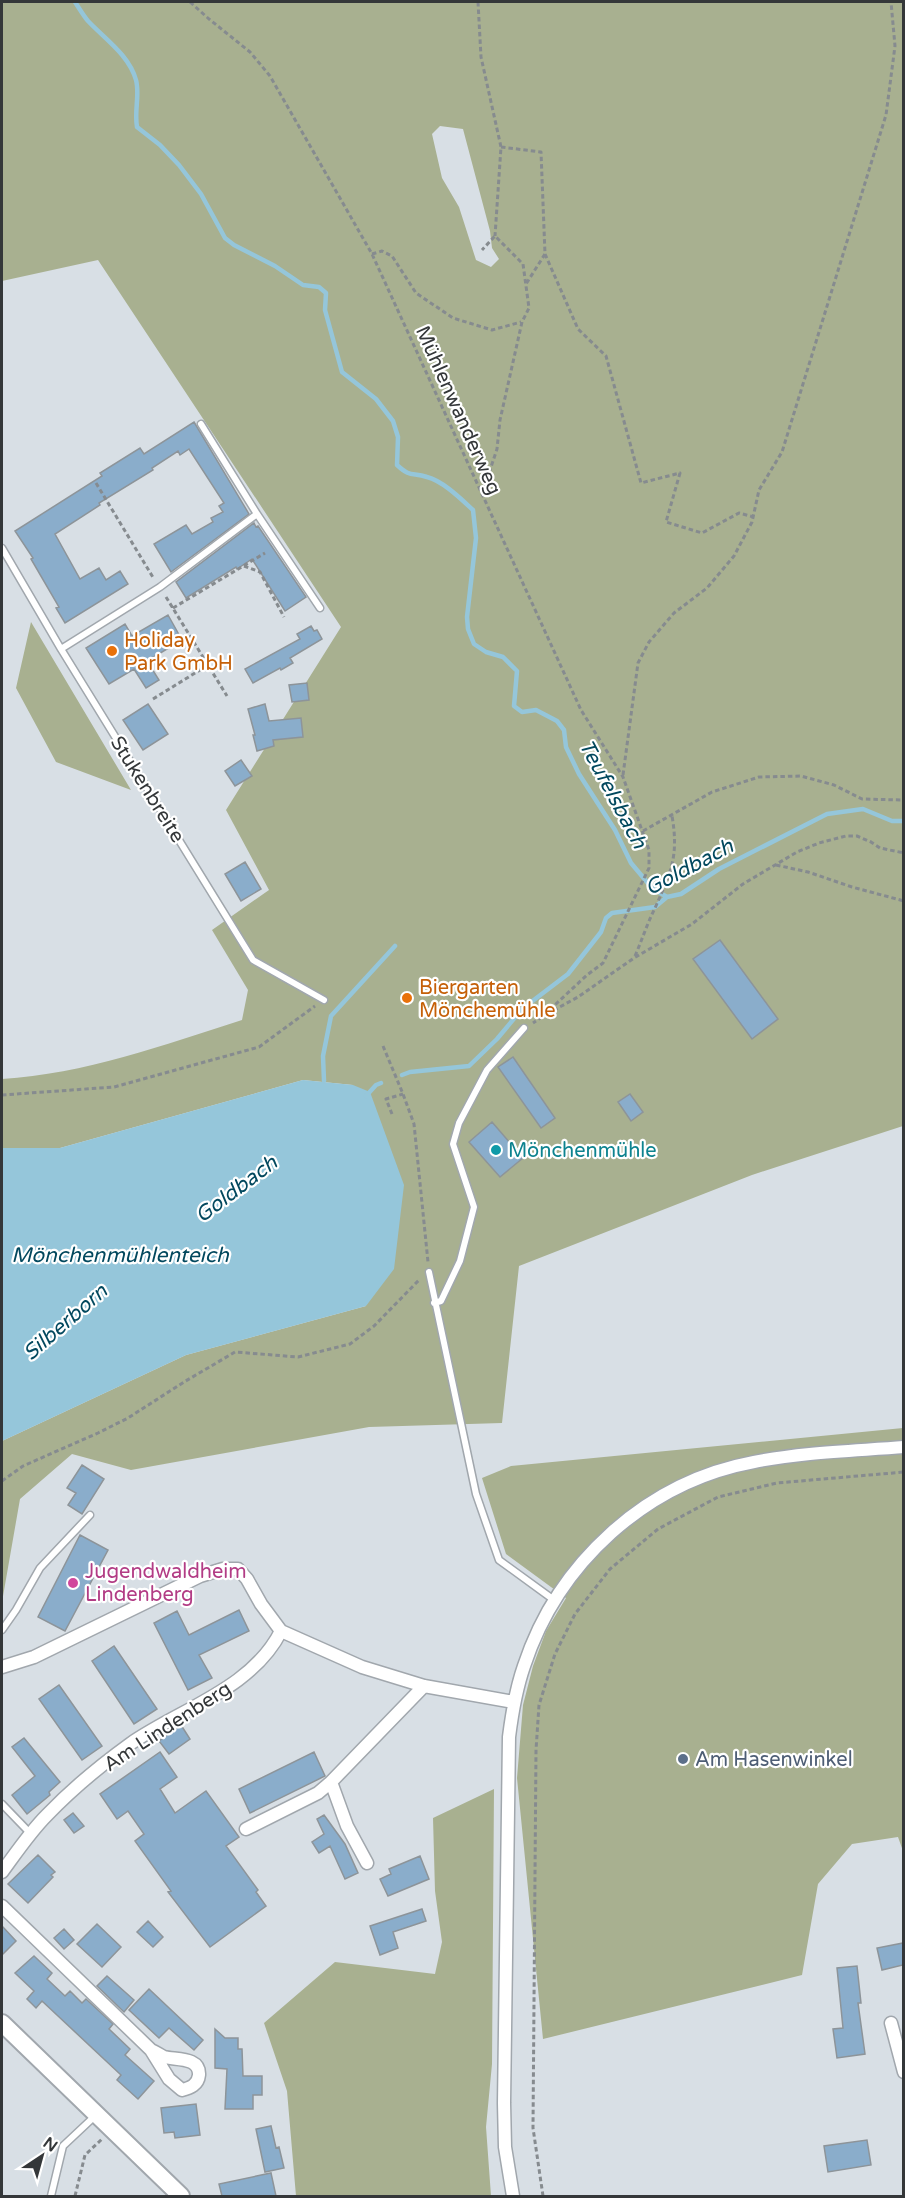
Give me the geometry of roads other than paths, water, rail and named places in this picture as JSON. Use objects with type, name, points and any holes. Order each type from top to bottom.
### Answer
[{"type":"street","points":[[513,2196],[505,2147],[504,2092],[508,1768],[514,1702],[523,1666],[554,1600],[583,1561],[615,1528],[649,1504],[688,1483],[710,1474],[753,1462],[903,1447]]},
{"type":"street","points":[[2,1666],[34,1657],[200,1576],[223,1569],[238,1569],[248,1579],[261,1604],[281,1631],[362,1667],[424,1686],[514,1702]]},
{"type":"street","name":"Am Lindenberg","points":[[2,1872],[46,1815],[74,1790],[132,1744],[231,1685],[268,1653],[281,1631]]},
{"type":"street","points":[[246,1829],[318,1793],[424,1686]]},
{"type":"street","points":[[331,1782],[336,1802],[367,1863]]},
{"type":"street","points":[[2,1906],[151,2050]]},
{"type":"street","points":[[891,2023],[903,2072]]},
{"type":"street","points":[[2,2024],[181,2196]]},
{"type":"lane","points":[[201,424],[257,514],[320,608]]},
{"type":"lane","points":[[61,649],[160,587],[257,514]]},
{"type":"lane","name":"Stukenbreite","points":[[2,548],[61,649],[253,960],[324,1000]]},
{"type":"lane","points":[[434,1303],[441,1302],[460,1261],[474,1207],[453,1144],[459,1123],[487,1070],[524,1028]]},
{"type":"lane","points":[[429,1272],[476,1494],[499,1560],[554,1600]]},
{"type":"lane","points":[[2,1630],[40,1568],[90,1515]]},
{"type":"lane","points":[[2,1804],[31,1834]]},
{"type":"lane","points":[[51,2196],[63,2146],[97,2115]]},
{"type":"water","name":"Mönchenmühlenteich","points":[[303,1080],[353,1085],[370,1092],[404,1185],[394,1269],[366,1306],[186,1355],[2,1441],[2,1148],[60,1148]]},
{"type":"waterway","name":"Teufelsbach","points":[[75,2],[88,21],[116,48],[133,71],[137,86],[137,127],[160,145],[179,165],[201,194],[225,238],[275,266],[303,285],[319,287],[326,293],[325,310],[342,372],[376,399],[393,421],[398,437],[397,465],[409,473],[439,482],[473,510],[476,538],[467,617],[468,629],[474,644],[486,652],[503,657],[517,671],[514,706],[522,712],[536,710],[557,721],[564,730],[566,747],[579,774],[615,830],[631,863],[652,888],[667,897]]},
{"type":"waterway","name":"Goldbach","points":[[402,1075],[410,1072],[469,1066],[497,1039],[522,1009],[568,974],[601,932],[606,918],[612,913],[655,907],[667,897],[681,894],[719,869],[827,814],[863,809],[892,821],[904,821]]},
{"type":"waterway","points":[[324,1081],[323,1056],[331,1016],[395,946]]},
{"type":"waterway","name":"Goldbach","points":[[366,1096],[381,1083]]},
{"type":"place","name":"Holiday Park GmbH","points":[[112,651]]},
{"type":"place","name":"Biergarten Mönchemühle","points":[[407,998]]},
{"type":"place","name":"Mönchenmühle","points":[[496,1150]]},
{"type":"place","name":"Jugendwaldheim Lindenberg","points":[[73,1583]]},
{"type":"place","name":"Am Hasenwinkel","points":[[683,1759]]},
{"type":"water label","name":"Silberborn","points":[[65,1322]]}]
